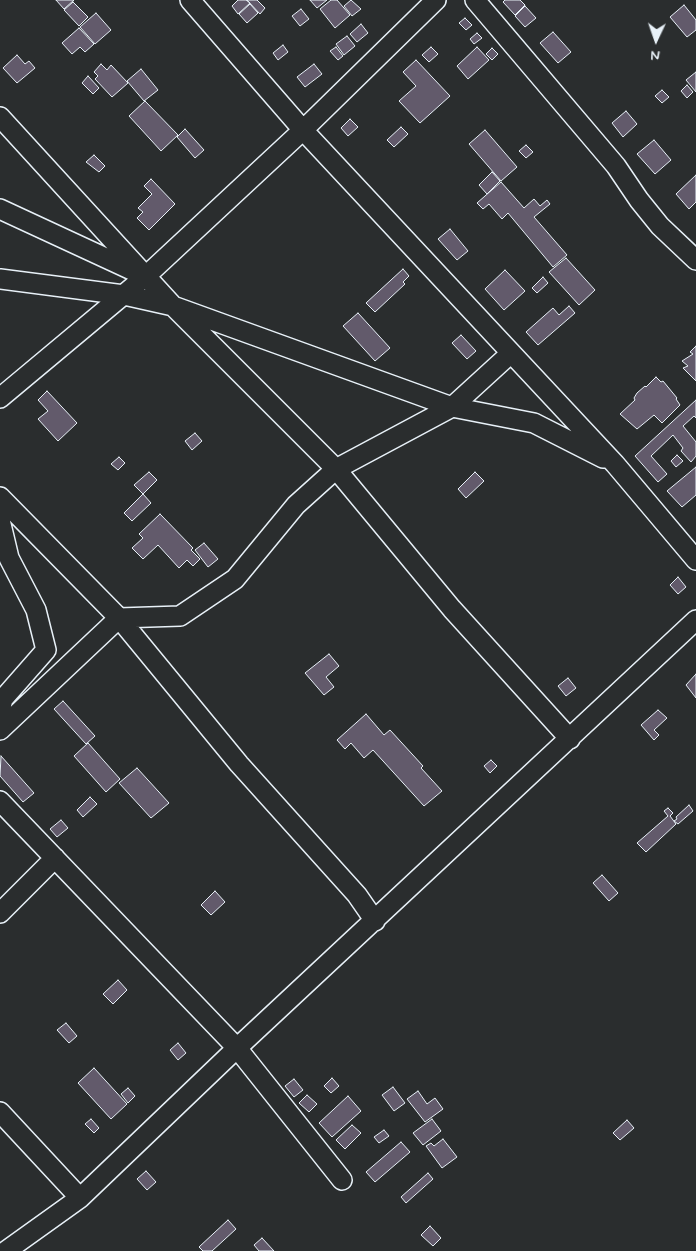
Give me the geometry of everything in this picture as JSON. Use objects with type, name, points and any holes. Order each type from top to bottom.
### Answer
[{"type":"street","points":[[190,0],[303,130],[510,354],[615,464],[696,560]]},
{"type":"street","points":[[0,398],[146,276],[303,130],[436,0]]},
{"type":"street","points":[[475,0],[616,166],[639,200],[660,226],[696,260]]},
{"type":"street","points":[[0,117],[173,306],[336,469],[452,609],[570,739]]},
{"type":"street","points":[[0,209],[146,276]]},
{"type":"street","points":[[0,279],[124,295],[173,306],[452,407],[534,423],[615,464]]},
{"type":"street","points":[[0,730],[120,618],[180,616],[235,579],[296,505],[336,469],[452,407],[510,354]]},
{"type":"street","points":[[0,497],[120,618],[239,764],[357,895],[375,921]]},
{"type":"street","points":[[0,520],[8,558],[36,610],[46,650],[4,699],[0,711]]},
{"type":"street","points":[[6,1251],[80,1198],[237,1048],[696,620]]},
{"type":"street","points":[[0,801],[237,1048],[342,1180]]},
{"type":"street","points":[[0,913],[55,858]]},
{"type":"street","points":[[0,1112],[80,1198]]},
{"type":"building","points":[[56,0],[74,0],[64,9]]},
{"type":"building","points":[[238,0],[246,0],[250,3],[238,14],[232,6]]},
{"type":"building","points":[[247,0],[257,0],[265,8],[260,14]]},
{"type":"building","points":[[310,0],[327,0],[317,8]]},
{"type":"building","points":[[331,0],[337,0],[350,15],[335,28],[320,9]]},
{"type":"building","points":[[351,0],[361,9],[352,16],[344,6]]},
{"type":"building","points":[[505,0],[520,0],[525,5],[515,15],[503,2]]},
{"type":"building","points":[[73,2],[88,17],[79,26],[64,10]]},
{"type":"building","points":[[250,4],[258,13],[247,23],[239,14]]},
{"type":"building","points":[[684,5],[696,20],[696,30],[687,37],[670,17]]},
{"type":"building","points":[[525,6],[536,18],[525,27],[515,16]]},
{"type":"building","points":[[301,9],[309,19],[300,26],[292,16]]},
{"type":"building","points":[[96,13],[111,30],[95,44],[80,27]]},
{"type":"building","points":[[465,18],[472,25],[466,30],[459,23]]},
{"type":"building","points":[[361,24],[368,33],[357,42],[350,34]]},
{"type":"building","points":[[79,28],[94,44],[85,52],[80,47],[72,54],[62,43]]},
{"type":"building","points":[[553,32],[571,52],[558,63],[540,43]]},
{"type":"building","points":[[477,33],[482,38],[474,44],[470,39]]},
{"type":"building","points":[[347,36],[355,46],[344,55],[336,44]]},
{"type":"building","points":[[283,45],[288,52],[278,60],[273,53]]},
{"type":"building","points":[[336,47],[343,56],[338,60],[330,51]]},
{"type":"building","points":[[431,47],[438,54],[429,62],[422,55]]},
{"type":"building","points":[[477,47],[489,60],[468,79],[457,66]]},
{"type":"building","points":[[492,48],[498,54],[492,60],[486,54]]},
{"type":"building","points":[[17,55],[25,64],[29,61],[35,68],[17,83],[3,68]]},
{"type":"building","points":[[416,60],[450,96],[420,123],[399,101],[416,86],[403,72]]},
{"type":"building","points":[[101,64],[107,70],[111,65],[128,83],[112,97],[95,79],[98,76],[94,72]]},
{"type":"building","points":[[314,64],[322,74],[305,87],[297,77]]},
{"type":"building","points":[[141,69],[158,90],[144,101],[127,81]]},
{"type":"building","points":[[696,72],[696,92],[686,80]]},
{"type":"building","points":[[88,76],[99,88],[93,94],[82,83]]},
{"type":"building","points":[[687,85],[693,92],[687,98],[681,91]]},
{"type":"building","points":[[662,90],[669,97],[662,103],[655,96]]},
{"type":"building","points":[[145,101],[178,135],[161,151],[129,116]]},
{"type":"building","points":[[626,111],[637,124],[623,137],[612,123]]},
{"type":"building","points":[[350,119],[358,127],[348,136],[341,128]]},
{"type":"building","points":[[401,127],[408,134],[394,147],[387,140]]},
{"type":"building","points":[[185,129],[204,150],[195,158],[177,137]]},
{"type":"building","points":[[485,130],[517,167],[501,181],[469,144]]},
{"type":"building","points":[[654,140],[671,160],[655,174],[637,154]]},
{"type":"building","points":[[526,145],[533,152],[526,158],[519,151]]},
{"type":"building","points":[[94,155],[105,166],[99,172],[86,162]]},
{"type":"building","points":[[492,172],[500,181],[487,194],[479,185]]},
{"type":"building","points":[[696,175],[696,202],[689,209],[676,194]]},
{"type":"building","points":[[151,179],[175,204],[149,230],[137,218],[143,212],[138,208],[152,194],[144,186]]},
{"type":"building","points":[[501,182],[524,208],[534,199],[540,206],[547,200],[550,204],[534,217],[567,255],[553,267],[508,213],[502,219],[489,204],[483,209],[477,203]]},
{"type":"building","points":[[450,229],[468,251],[457,260],[438,239]]},
{"type":"building","points":[[566,258],[595,290],[579,305],[549,272]]},
{"type":"building","points":[[403,269],[409,276],[403,282],[405,284],[375,312],[366,303]]},
{"type":"building","points":[[505,270],[525,291],[504,310],[485,289]]},
{"type":"building","points":[[543,277],[548,283],[537,293],[532,288]]},
{"type":"building","points":[[569,306],[575,313],[538,345],[526,332],[553,308],[559,315]]},
{"type":"building","points":[[358,313],[390,348],[375,361],[343,326]]},
{"type":"building","points":[[461,335],[476,351],[467,359],[452,343]]},
{"type":"building","points":[[696,346],[696,381],[683,368],[688,366],[682,361],[693,354],[690,352]]},
{"type":"building","points":[[656,377],[661,382],[663,381],[677,398],[680,405],[662,423],[654,415],[637,429],[620,414],[635,400],[634,398],[637,393]]},
{"type":"building","points":[[47,391],[77,423],[58,441],[38,419],[48,411],[38,400]]},
{"type":"building","points":[[696,400],[696,418],[694,416],[683,426],[696,442],[696,456],[691,462],[681,451],[683,448],[673,435],[651,456],[667,474],[658,482],[635,456]]},
{"type":"building","points":[[195,433],[202,441],[192,450],[185,441]]},
{"type":"building","points":[[677,455],[683,461],[676,467],[671,461]]},
{"type":"building","points":[[119,457],[125,463],[118,470],[111,464]]},
{"type":"building","points":[[696,467],[696,495],[682,507],[667,491]]},
{"type":"building","points":[[149,472],[157,480],[143,494],[134,485]]},
{"type":"building","points":[[475,472],[484,481],[466,498],[458,489]]},
{"type":"building","points":[[143,494],[151,503],[132,521],[124,513]]},
{"type":"building","points":[[160,514],[193,548],[191,550],[200,559],[193,566],[187,560],[179,568],[158,545],[143,559],[132,548],[143,538],[139,534]]},
{"type":"building","points":[[204,543],[218,559],[208,567],[195,550]]},
{"type":"building","points":[[678,577],[686,587],[678,594],[670,585]]},
{"type":"building","points":[[329,654],[339,666],[326,677],[334,687],[324,695],[305,673]]},
{"type":"building","points":[[696,674],[696,698],[686,685]]},
{"type":"building","points":[[568,678],[576,688],[566,696],[558,686]]},
{"type":"building","points":[[63,701],[95,736],[86,744],[54,709]]},
{"type":"building","points":[[658,710],[667,718],[654,730],[659,735],[654,740],[641,725]]},
{"type":"building","points":[[366,714],[384,735],[390,730],[423,766],[421,768],[442,791],[424,806],[373,750],[364,758],[351,743],[345,749],[337,740]]},
{"type":"building","points":[[88,743],[120,779],[106,792],[74,756]]},
{"type":"building","points":[[1,756],[34,793],[23,802],[0,776]]},
{"type":"building","points":[[491,760],[497,766],[490,773],[484,766]]},
{"type":"building","points":[[137,768],[169,803],[151,818],[119,783]]},
{"type":"building","points":[[90,797],[97,804],[83,817],[77,810]]},
{"type":"building","points":[[689,805],[693,811],[678,824],[674,821],[677,819],[676,817]]},
{"type":"building","points":[[668,808],[673,813],[670,816],[676,824],[646,852],[637,843],[668,816],[664,811]]},
{"type":"building","points":[[61,820],[68,828],[57,837],[50,829]]},
{"type":"building","points":[[602,875],[618,893],[609,901],[593,883]]},
{"type":"building","points":[[215,891],[225,902],[211,915],[201,905]]},
{"type":"building","points":[[118,980],[127,990],[113,1004],[103,994]]},
{"type":"building","points":[[66,1023],[77,1036],[69,1043],[57,1030]]},
{"type":"building","points":[[178,1043],[186,1053],[178,1060],[170,1050]]},
{"type":"building","points":[[94,1068],[127,1104],[111,1119],[78,1083]]},
{"type":"building","points":[[332,1078],[339,1086],[331,1093],[324,1086]]},
{"type":"building","points":[[294,1079],[303,1090],[294,1097],[285,1086]]},
{"type":"building","points":[[393,1087],[405,1103],[394,1111],[382,1095]]},
{"type":"building","points":[[128,1088],[135,1096],[128,1103],[121,1094]]},
{"type":"building","points":[[418,1091],[427,1104],[435,1098],[443,1109],[425,1122],[407,1099]]},
{"type":"building","points":[[307,1095],[317,1104],[309,1112],[299,1103]]},
{"type":"building","points":[[348,1096],[361,1111],[332,1137],[319,1123]]},
{"type":"building","points":[[91,1119],[99,1128],[94,1133],[85,1124]]},
{"type":"building","points":[[432,1119],[441,1131],[423,1145],[413,1133]]},
{"type":"building","points":[[627,1120],[634,1128],[620,1140],[613,1133]]},
{"type":"building","points":[[352,1125],[361,1133],[345,1149],[336,1140]]},
{"type":"building","points":[[384,1130],[389,1136],[379,1143],[374,1137]]},
{"type":"building","points":[[443,1139],[457,1157],[442,1168],[426,1146],[431,1143],[434,1146]]},
{"type":"building","points":[[401,1142],[410,1152],[375,1182],[366,1172]]},
{"type":"building","points":[[146,1171],[156,1182],[147,1190],[137,1179]]},
{"type":"building","points":[[428,1173],[433,1179],[406,1203],[401,1197]]},
{"type":"building","points":[[228,1220],[236,1229],[212,1251],[203,1251],[199,1247]]},
{"type":"building","points":[[430,1226],[441,1238],[433,1246],[421,1235]]},
{"type":"building","points":[[262,1238],[274,1251],[259,1251],[254,1245]]}]
